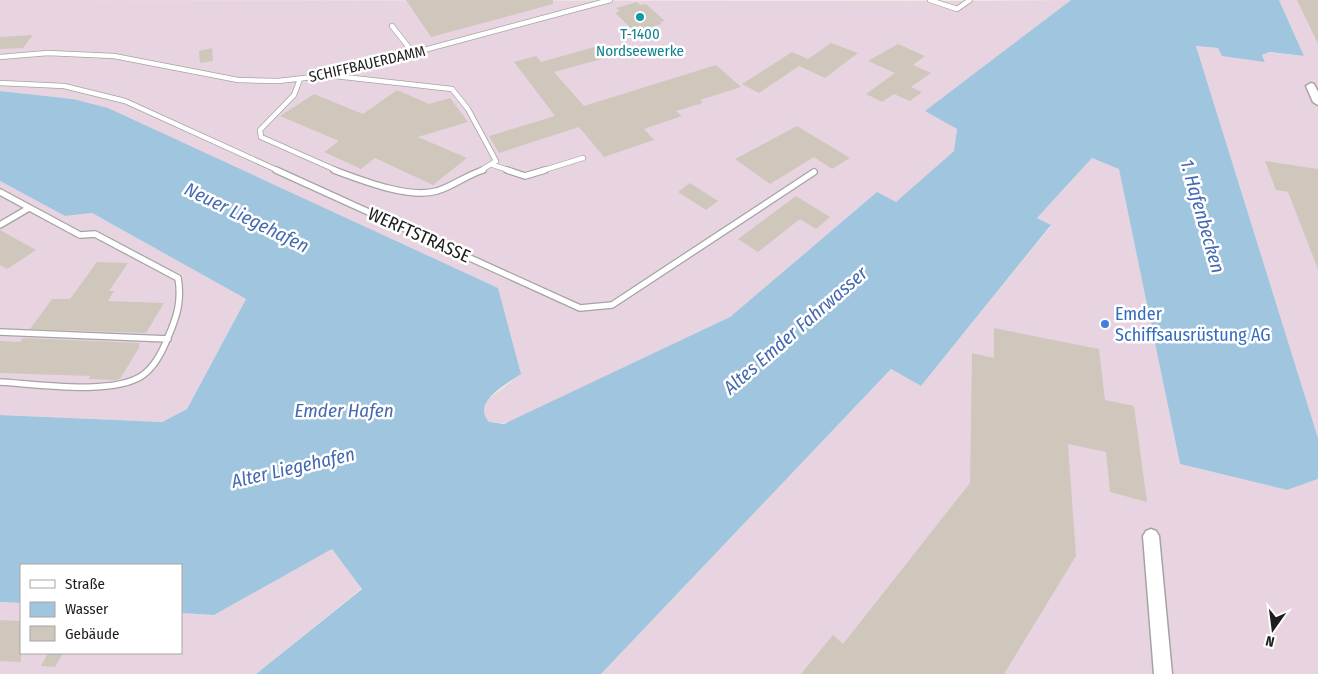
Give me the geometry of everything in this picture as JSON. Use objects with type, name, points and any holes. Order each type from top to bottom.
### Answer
[{"type":"street","points":[[1310,86],[1318,102]]},
{"type":"street","points":[[1152,536],[1163,674]]},
{"type":"lane","name":"SCHIFFBAUERDAMM","points":[[0,57],[48,53],[114,56],[238,80],[300,79],[331,75],[414,54],[610,0]]},
{"type":"lane","points":[[930,0],[957,9],[970,0]]},
{"type":"lane","points":[[392,26],[414,54]]},
{"type":"lane","points":[[331,75],[452,89],[468,108],[480,130],[496,161],[493,165]]},
{"type":"lane","points":[[300,79],[294,95],[260,130],[261,137],[341,172],[406,191],[438,190],[465,176],[493,165],[525,176],[583,158]]},
{"type":"lane","name":"WERFTSTRASSE","points":[[0,83],[66,86],[126,101],[580,308],[612,305],[814,172]]},
{"type":"lane","points":[[0,192],[80,235],[95,234],[178,278],[182,297],[168,339],[143,375],[125,383],[99,386],[0,382]]},
{"type":"lane","points":[[0,225],[29,208]]},
{"type":"lane","points":[[0,332],[168,339]]},
{"type":"shaded area","points":[[0,0],[1071,0],[926,111],[957,129],[954,151],[896,203],[876,193],[730,317],[512,422],[495,424],[489,422],[484,417],[483,410],[487,400],[521,374],[73,99],[0,91]]},
{"type":"shaded area","points":[[1279,0],[1318,0],[1318,438],[1196,46],[1218,48],[1265,61],[1262,55],[1268,52],[1304,56]]},
{"type":"shaded area","points":[[1092,158],[1119,168],[1180,464],[1287,490],[1318,479],[1318,674],[601,674],[891,369],[921,386],[1051,226],[1037,218]]},
{"type":"shaded area","points":[[0,181],[65,216],[92,213],[246,299],[187,409],[162,422],[0,415]]},
{"type":"shaded area","points":[[332,549],[362,588],[256,674],[0,674],[0,602],[20,603],[20,654],[182,654],[182,613],[214,615]]},
{"type":"water","name":"Emder Hafen","points":[[1071,0],[1279,0],[1304,56],[1269,52],[1262,55],[1265,62],[1222,56],[1218,48],[1196,46],[1318,438],[1318,479],[1287,490],[1180,464],[1119,169],[1092,158],[1037,218],[1051,225],[921,386],[891,369],[601,674],[256,674],[362,589],[332,549],[214,615],[182,613],[182,564],[20,564],[20,603],[0,602],[0,415],[162,422],[187,409],[246,299],[92,213],[65,216],[0,181],[0,91],[73,99],[108,108],[498,288],[521,374],[493,394],[484,407],[485,415],[489,422],[504,424],[730,317],[877,192],[896,202],[954,151],[957,129],[925,111]]},
{"type":"building","points":[[406,0],[553,0],[553,4],[431,37]]},
{"type":"building","points":[[1297,0],[1318,0],[1318,44]]},
{"type":"building","name":"T-1400 Nordseewerke","points":[[637,2],[640,5],[646,4],[665,21],[660,22],[662,24],[641,30],[639,28],[633,30],[615,13],[620,11],[616,8]]},
{"type":"building","points":[[33,35],[23,48],[0,49],[0,37]]},
{"type":"building","points":[[831,43],[858,53],[825,78],[799,66],[759,93],[742,84],[792,52],[808,59]]},
{"type":"building","points":[[898,44],[925,56],[913,65],[931,73],[911,87],[922,92],[910,101],[894,94],[882,102],[866,94],[895,73],[868,61]]},
{"type":"building","points":[[598,46],[609,57],[554,72],[584,106],[716,65],[741,87],[700,100],[703,103],[676,111],[682,116],[644,129],[654,140],[604,157],[579,127],[499,153],[489,136],[555,116],[514,62],[536,56],[541,62]]},
{"type":"building","points":[[212,48],[213,61],[200,63],[199,51]]},
{"type":"building","points":[[397,90],[429,104],[450,98],[468,122],[418,137],[467,158],[433,185],[375,158],[361,169],[324,152],[339,141],[280,116],[314,94],[363,114]]},
{"type":"building","points":[[797,126],[850,158],[832,169],[814,157],[770,184],[735,159]]},
{"type":"building","points":[[1265,161],[1318,169],[1318,269],[1288,192],[1276,190]]},
{"type":"building","points":[[690,183],[718,201],[706,210],[678,192]]},
{"type":"building","points":[[796,196],[830,217],[816,229],[800,219],[758,252],[738,239]]},
{"type":"building","points":[[0,230],[36,250],[7,269],[0,265]]},
{"type":"building","points":[[97,262],[128,263],[109,291],[114,291],[108,301],[164,303],[146,333],[30,329],[52,299],[70,299]]},
{"type":"building","points":[[994,328],[1099,349],[1105,400],[1134,406],[1147,502],[1110,492],[1106,452],[1068,444],[1076,556],[1004,674],[801,674],[833,635],[843,644],[970,483],[972,353],[994,358]]},
{"type":"building","points":[[23,338],[140,343],[138,346],[140,346],[120,379],[115,380],[89,379],[90,376],[0,373],[0,341],[20,342]]},
{"type":"building","points":[[0,620],[20,621],[21,662],[0,661]]},
{"type":"building","points":[[47,654],[62,654],[55,667],[41,666]]},
{"type":"place","name":"T-1400 Nordseewerke","points":[[640,17]]},
{"type":"place","name":"Emder Schiffsausrüstung AG","points":[[1105,324]]},
{"type":"water label","name":"1. Hafenbecken","points":[[1203,216]]},
{"type":"water label","name":"Neuer Liegehafen","points":[[247,217]]},
{"type":"water label","name":"Altes Emder Fahrwasser","points":[[795,330]]},
{"type":"water label","name":"Alter Liegehafen","points":[[293,467]]}]
